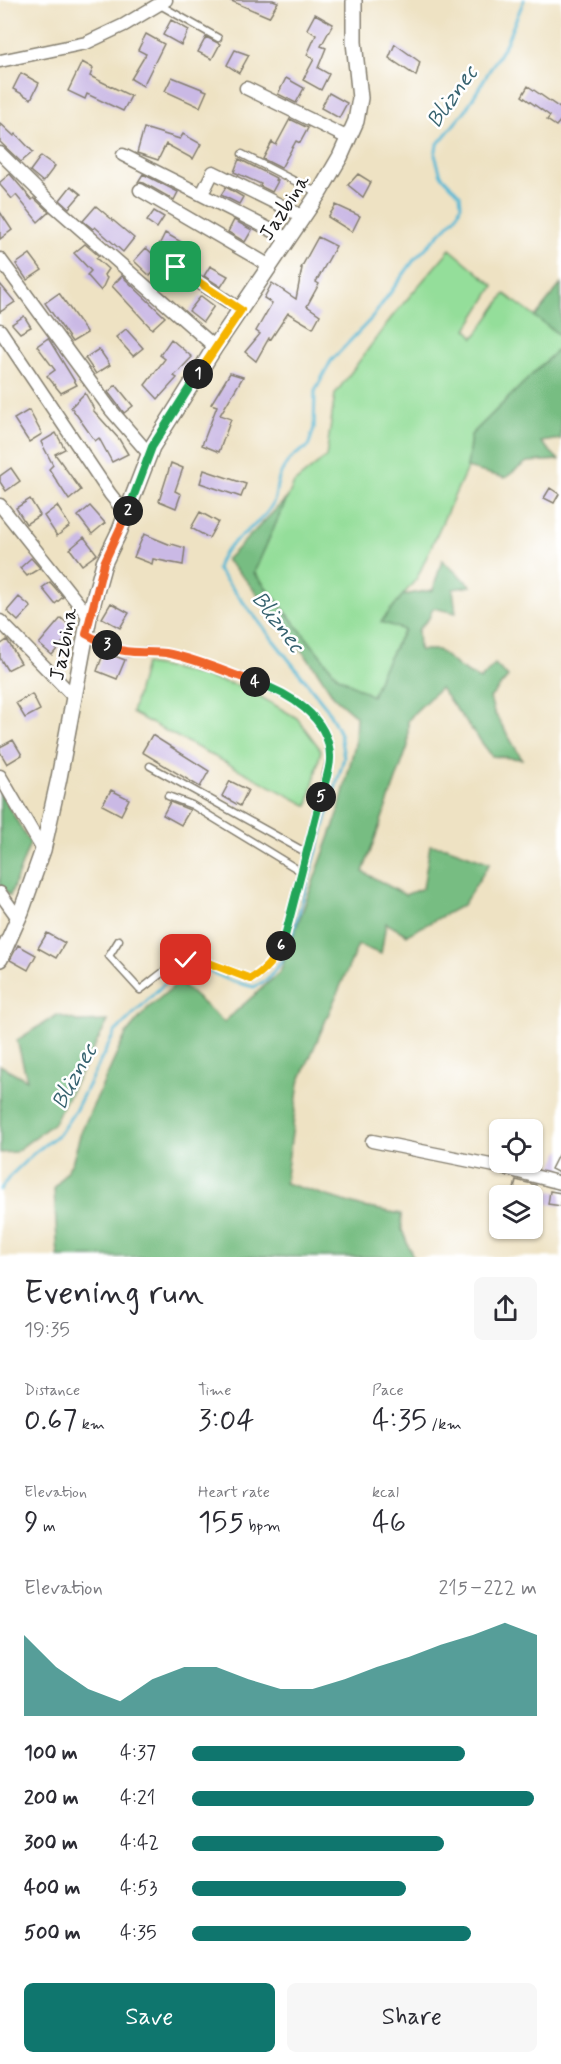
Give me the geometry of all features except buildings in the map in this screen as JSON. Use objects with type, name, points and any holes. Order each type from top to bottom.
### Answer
[{"type":"street","name":"Jazbina","points":[[0,959],[43,850],[89,617],[104,563],[152,447],[215,347],[304,217],[340,157],[357,121],[360,98],[354,42],[354,0]]},
{"type":"street","points":[[0,61],[87,43],[163,2]]},
{"type":"street","points":[[246,88],[348,138]]},
{"type":"street","points":[[0,153],[51,203],[215,347]]},
{"type":"street","points":[[123,155],[289,239]]},
{"type":"street","points":[[205,188],[213,172],[304,217]]},
{"type":"street","points":[[140,190],[270,266]]},
{"type":"street","points":[[0,259],[111,410],[150,455]]},
{"type":"street","points":[[176,267],[241,310]]},
{"type":"street","points":[[0,330],[110,494],[126,514]]},
{"type":"street","points":[[0,505],[89,617]]},
{"type":"street","points":[[0,621],[74,697]]},
{"type":"street","points":[[0,776],[43,850]]},
{"type":"street","points":[[0,893],[18,918]]},
{"type":"street","points":[[372,1141],[561,1183]]},
{"type":"lane","points":[[163,2],[218,38]]},
{"type":"lane","points":[[242,154],[319,193]]},
{"type":"lane","points":[[86,634],[128,653],[147,651],[172,654],[262,684],[307,709],[322,727],[328,742],[330,758],[285,936],[274,959],[261,973],[251,979],[201,960],[186,960],[170,968],[140,990],[109,956],[119,940]]},
{"type":"lane","points":[[150,766],[307,853]]},
{"type":"lane","points":[[168,796],[192,805],[302,872]]},
{"type":"green space","points":[[450,249],[494,286],[467,329],[474,338],[505,294],[561,336],[561,346],[471,435],[467,468],[417,578],[381,622],[404,629],[382,671],[372,697],[337,676],[254,572],[294,483],[326,457],[335,394],[391,318]]},
{"type":"green space","points":[[561,284],[561,336],[535,317]]},
{"type":"green space","points":[[561,346],[561,439],[541,442],[559,460],[527,462],[505,478],[467,468],[471,435]]},
{"type":"green space","points":[[287,498],[254,573],[337,676],[372,696],[382,671],[404,630],[381,622],[403,595],[433,590],[442,560],[471,586],[453,589],[456,613],[433,608],[429,618],[418,630],[419,650],[438,650],[460,668],[480,680],[495,664],[508,677],[490,698],[494,712],[522,759],[492,756],[440,688],[408,721],[408,746],[363,872],[405,895],[423,888],[430,845],[446,847],[490,863],[463,905],[407,935],[386,923],[381,954],[358,945],[299,1083],[285,1183],[363,1207],[401,1214],[402,1230],[413,1257],[58,1257],[54,1189],[72,1163],[81,1132],[126,1034],[148,1008],[179,982],[224,1022],[280,972],[338,814],[355,744],[356,716],[334,697],[316,669],[246,580],[226,560]]},
{"type":"green space","points":[[145,664],[244,687],[297,718],[321,750],[308,806],[132,713]]},
{"type":"green space","points":[[0,792],[30,843],[10,896],[0,884]]},
{"type":"green space","points":[[57,1015],[80,1022],[108,1021],[54,1123],[15,1152],[0,1153],[0,1065],[27,1080],[17,1040]]},
{"type":"waterway","name":"Bliznec","points":[[0,1190],[10,1176],[34,1153],[60,1133],[75,1111],[115,1032],[172,976],[187,967],[197,966],[231,981],[254,987],[268,979],[281,962],[294,929],[344,758],[340,734],[327,708],[217,569],[221,559],[234,542],[267,512],[274,501],[277,485],[288,462],[308,447],[314,428],[315,391],[331,361],[371,319],[414,260],[456,217],[461,205],[460,195],[441,175],[435,155],[437,145],[465,111],[506,43],[524,0]]},
{"type":"route","points":[[176,267],[241,310],[152,447],[120,531],[104,563],[86,634],[128,653],[147,651],[172,654],[262,684],[290,698],[307,709],[322,727],[328,742],[330,758],[285,936],[274,959],[261,973],[251,979],[201,960],[186,960]]}]
